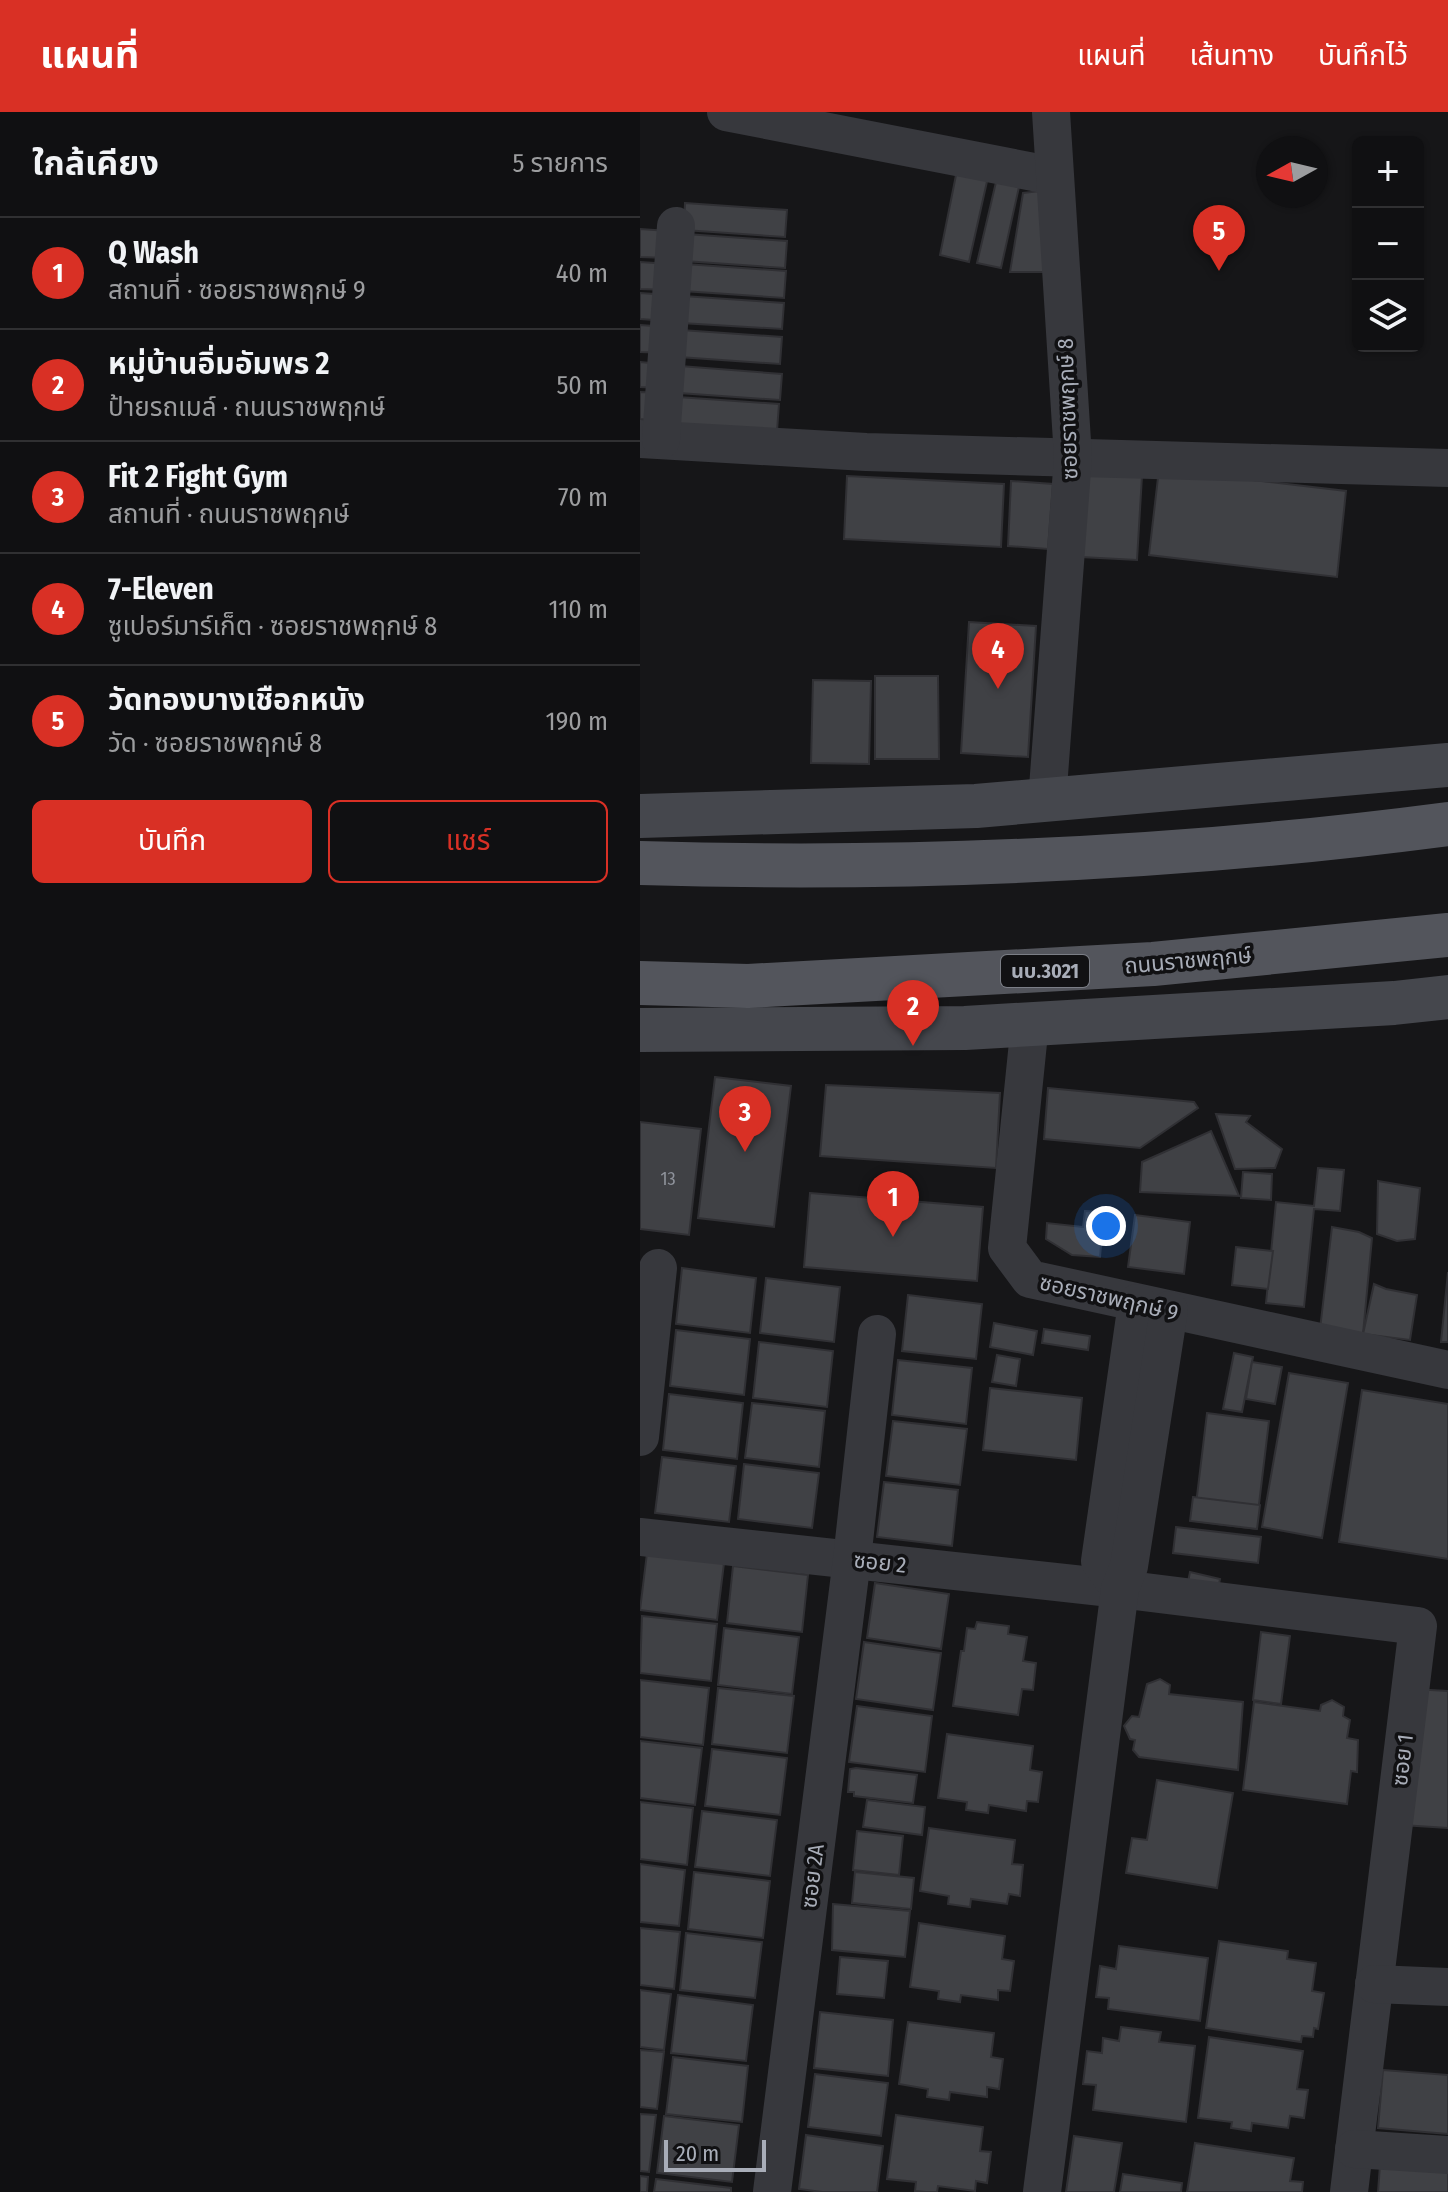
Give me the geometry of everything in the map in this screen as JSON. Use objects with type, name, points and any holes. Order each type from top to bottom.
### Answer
[{"type":"main road","points":[[640,816],[912,809],[1047,801],[1448,765]]},
{"type":"main road","points":[[640,863],[861,867],[1093,857],[1344,838],[1448,824]]},
{"type":"main road","name":"ถนนราชพฤกษ์","points":[[640,983],[748,986],[1138,965],[1448,935]]},
{"type":"main road","name":"นบ.3021","points":[[640,1030],[965,1028],[1378,1004],[1448,997]]},
{"type":"street","points":[[726,112],[1054,176]]},
{"type":"street","name":"ซอยราชพฤกษ์ 8","points":[[1047,801],[1073,457],[1051,112]]},
{"type":"street","points":[[676,226],[651,440],[866,452],[1448,468]]},
{"type":"street","name":"ซอยราชพฤกษ์ 9","points":[[1030,1023],[1007,1248],[1030,1279],[1448,1370]]},
{"type":"street","points":[[640,1437],[658,1268]]},
{"type":"street","points":[[1042,2192],[1120,1589],[1129,1566],[1153,1306]]},
{"type":"street","name":"ซอย 2A","points":[[772,2192],[852,1559],[877,1334]]},
{"type":"street","name":"ซอย 2","points":[[640,1537],[1120,1589]]},
{"type":"street","name":"ซอย 1","points":[[1120,1589],[1418,1626],[1349,2192]]},
{"type":"street","points":[[1374,1984],[1448,1987]]},
{"type":"street","points":[[1354,2149],[1448,2155]]},
{"type":"building","points":[[957,170],[988,177],[969,262],[940,255]]},
{"type":"building","points":[[996,182],[1019,187],[1001,268],[977,263]]},
{"type":"building","points":[[1040,191],[1049,272],[1010,272],[1023,193]]},
{"type":"building","points":[[685,203],[787,210],[785,237],[684,230]]},
{"type":"building","points":[[640,229],[668,231],[667,258],[640,257]]},
{"type":"building","points":[[686,234],[787,241],[785,268],[684,261]]},
{"type":"building","points":[[640,262],[669,264],[667,290],[640,289]]},
{"type":"building","points":[[685,264],[786,271],[784,298],[683,291]]},
{"type":"building","points":[[640,293],[669,295],[667,321],[640,319]]},
{"type":"building","points":[[683,296],[784,303],[782,329],[681,323]]},
{"type":"building","points":[[640,325],[668,327],[666,353],[640,352]]},
{"type":"building","points":[[681,330],[782,337],[780,364],[679,357]]},
{"type":"building","points":[[640,362],[661,364],[659,388],[640,387]]},
{"type":"building","points":[[680,366],[782,374],[780,400],[679,393]]},
{"type":"building","points":[[640,392],[660,393],[659,421],[640,419]]},
{"type":"building","points":[[678,397],[779,404],[777,431],[676,424]]},
{"type":"building","points":[[1159,469],[1346,491],[1337,577],[1149,555]]},
{"type":"building","points":[[1087,473],[1142,476],[1137,560],[1081,557]]},
{"type":"building","points":[[847,476],[1004,484],[1001,547],[844,539]]},
{"type":"building","points":[[1011,481],[1053,484],[1048,549],[1008,546]]},
{"type":"building","points":[[969,622],[1036,626],[1028,757],[961,753]]},
{"type":"building","points":[[875,676],[938,676],[939,759],[875,759]]},
{"type":"building","points":[[813,680],[871,681],[869,764],[811,763]]},
{"type":"building","points":[[715,1077],[791,1086],[774,1227],[698,1218]]},
{"type":"building","points":[[826,1085],[1000,1093],[996,1168],[820,1156]]},
{"type":"building","points":[[1048,1088],[1194,1102],[1198,1108],[1140,1148],[1044,1139]]},
{"type":"building","points":[[1216,1114],[1250,1116],[1246,1122],[1282,1149],[1275,1168],[1235,1169]]},
{"type":"building","points":[[640,1122],[701,1129],[689,1235],[640,1229]]},
{"type":"building","points":[[1211,1131],[1239,1196],[1140,1192],[1142,1162]]},
{"type":"building","points":[[1318,1168],[1344,1170],[1340,1211],[1314,1209],[1304,1307],[1266,1303],[1276,1202],[1314,1206]]},
{"type":"building","points":[[1243,1172],[1272,1174],[1271,1200],[1241,1198]]},
{"type":"building","points":[[1378,1181],[1420,1188],[1415,1239],[1397,1241],[1377,1234]]},
{"type":"building","points":[[810,1193],[983,1207],[977,1281],[804,1267]]},
{"type":"building","points":[[1085,1211],[1104,1212],[1100,1257],[1072,1255],[1046,1239],[1047,1223],[1083,1227]]},
{"type":"building","points":[[1135,1215],[1190,1222],[1184,1274],[1128,1267]]},
{"type":"building","points":[[1332,1227],[1372,1238],[1363,1334],[1320,1329]]},
{"type":"building","points":[[1236,1247],[1273,1251],[1268,1289],[1232,1285]]},
{"type":"building","points":[[682,1268],[756,1278],[750,1333],[676,1324]]},
{"type":"building","points":[[1448,1272],[1448,1342],[1441,1342]]},
{"type":"building","points":[[766,1278],[840,1287],[834,1342],[760,1333]]},
{"type":"building","points":[[1374,1284],[1417,1295],[1410,1340],[1363,1334]]},
{"type":"building","points":[[908,1295],[982,1304],[976,1359],[902,1351]]},
{"type":"building","points":[[994,1323],[1037,1331],[1033,1355],[990,1347]]},
{"type":"building","points":[[1044,1329],[1090,1336],[1088,1350],[1042,1343]]},
{"type":"building","points":[[676,1330],[750,1339],[744,1395],[670,1386]]},
{"type":"building","points":[[759,1342],[833,1351],[827,1407],[753,1398]]},
{"type":"building","points":[[1234,1353],[1253,1357],[1242,1412],[1223,1409]]},
{"type":"building","points":[[997,1355],[1020,1359],[1016,1386],[992,1382]]},
{"type":"building","points":[[898,1360],[972,1368],[966,1424],[892,1415]]},
{"type":"building","points":[[1252,1362],[1282,1367],[1275,1404],[1246,1399]]},
{"type":"building","points":[[1289,1373],[1348,1383],[1322,1538],[1262,1527]]},
{"type":"building","points":[[990,1388],[1082,1398],[1076,1460],[983,1450]]},
{"type":"building","points":[[1362,1390],[1448,1404],[1448,1559],[1339,1542]]},
{"type":"building","points":[[669,1394],[743,1403],[737,1459],[663,1450]]},
{"type":"building","points":[[752,1403],[825,1411],[819,1467],[745,1458]]},
{"type":"building","points":[[1207,1413],[1269,1421],[1256,1529],[1194,1521]]},
{"type":"building","points":[[893,1421],[967,1429],[960,1485],[886,1476]]},
{"type":"building","points":[[662,1457],[736,1466],[729,1522],[655,1513]]},
{"type":"building","points":[[744,1464],[819,1473],[812,1528],[738,1519]]},
{"type":"building","points":[[884,1482],[958,1490],[952,1546],[877,1537]]},
{"type":"building","points":[[1193,1497],[1260,1505],[1257,1529],[1190,1521]]},
{"type":"building","points":[[1176,1527],[1261,1537],[1258,1563],[1173,1553]]},
{"type":"building","points":[[647,1553],[724,1563],[717,1620],[640,1610]]},
{"type":"building","points":[[733,1566],[808,1575],[802,1632],[727,1623]]},
{"type":"building","points":[[1190,1572],[1220,1579],[1216,1599],[1186,1592]]},
{"type":"building","points":[[875,1583],[949,1594],[941,1649],[867,1638]]},
{"type":"building","points":[[642,1616],[717,1624],[711,1681],[640,1673]]},
{"type":"building","points":[[977,1622],[1009,1626],[1008,1634],[1027,1637],[1023,1661],[1036,1663],[1033,1690],[1022,1689],[1018,1715],[953,1706],[967,1628],[975,1629]]},
{"type":"building","points":[[724,1628],[799,1637],[792,1694],[718,1685]]},
{"type":"building","points":[[1261,1632],[1290,1636],[1281,1704],[1253,1700]]},
{"type":"building","points":[[864,1642],[941,1653],[933,1710],[856,1699]]},
{"type":"building","points":[[1160,1679],[1170,1685],[1169,1694],[1243,1702],[1238,1770],[1139,1757],[1133,1750],[1135,1740],[1130,1739],[1124,1726],[1132,1716],[1139,1717],[1147,1684]]},
{"type":"building","points":[[640,1680],[709,1688],[703,1745],[640,1737]]},
{"type":"building","points":[[718,1688],[794,1696],[787,1753],[712,1744]]},
{"type":"building","points":[[1413,1689],[1448,1691],[1448,1828],[1402,1825]]},
{"type":"building","points":[[1332,1700],[1344,1707],[1343,1716],[1350,1720],[1347,1738],[1358,1740],[1357,1772],[1351,1771],[1347,1804],[1243,1790],[1254,1702],[1320,1711],[1321,1705]]},
{"type":"building","points":[[857,1706],[932,1716],[925,1772],[849,1762]]},
{"type":"building","points":[[947,1734],[1033,1746],[1030,1770],[1042,1772],[1038,1802],[1027,1801],[1026,1811],[989,1805],[988,1813],[966,1810],[967,1802],[938,1798]]},
{"type":"building","points":[[640,1741],[702,1748],[695,1805],[640,1798]]},
{"type":"building","points":[[712,1749],[787,1758],[780,1815],[705,1806]]},
{"type":"building","points":[[850,1769],[917,1775],[913,1803],[854,1796],[854,1792],[848,1792]]},
{"type":"building","points":[[1157,1780],[1233,1793],[1217,1888],[1126,1873],[1132,1838],[1147,1840]]},
{"type":"building","points":[[867,1800],[925,1807],[922,1835],[863,1827]]},
{"type":"building","points":[[640,1802],[693,1808],[687,1865],[640,1859]]},
{"type":"building","points":[[702,1811],[777,1820],[770,1876],[695,1867]]},
{"type":"building","points":[[929,1828],[1015,1840],[1012,1864],[1023,1865],[1020,1896],[1009,1894],[1007,1904],[971,1899],[970,1907],[948,1904],[949,1896],[920,1891]]},
{"type":"building","points":[[857,1831],[903,1836],[899,1875],[853,1870]]},
{"type":"building","points":[[640,1864],[685,1870],[679,1926],[640,1922]]},
{"type":"building","points":[[694,1872],[770,1881],[763,1938],[688,1929]]},
{"type":"building","points":[[855,1872],[914,1878],[911,1909],[852,1903]]},
{"type":"building","points":[[833,1904],[910,1911],[905,1957],[832,1950]]},
{"type":"building","points":[[919,1923],[1005,1936],[1002,1959],[1014,1961],[1010,1991],[998,1990],[998,2000],[961,1995],[960,2002],[938,1999],[939,1991],[910,1987]]},
{"type":"building","points":[[640,1928],[680,1932],[674,1989],[640,1985]]},
{"type":"building","points":[[686,1933],[762,1942],[755,1998],[680,1990]]},
{"type":"building","points":[[1219,1941],[1288,1951],[1287,1959],[1316,1963],[1312,1991],[1324,1993],[1318,2029],[1314,2028],[1313,2037],[1302,2036],[1301,2042],[1206,2028]]},
{"type":"building","points":[[1119,1946],[1208,1958],[1200,2021],[1108,2009],[1109,1998],[1096,1997],[1100,1966],[1116,1969]]},
{"type":"building","points":[[840,1957],[888,1961],[884,1998],[837,1994]]},
{"type":"building","points":[[640,1990],[671,1994],[664,2050],[640,2047]]},
{"type":"building","points":[[678,1995],[753,2005],[746,2061],[671,2053]]},
{"type":"building","points":[[820,2012],[893,2020],[888,2076],[814,2068]]},
{"type":"building","points":[[908,2022],[994,2033],[991,2057],[1003,2059],[999,2089],[987,2087],[987,2097],[950,2092],[949,2100],[927,2097],[928,2089],[899,2084]]},
{"type":"building","points":[[1121,2027],[1161,2032],[1159,2042],[1195,2046],[1186,2122],[1093,2110],[1096,2085],[1083,2084],[1087,2051],[1102,2053],[1103,2038],[1119,2041]]},
{"type":"building","points":[[1209,2037],[1303,2051],[1297,2089],[1308,2090],[1304,2118],[1290,2116],[1288,2128],[1252,2123],[1251,2131],[1231,2128],[1232,2122],[1198,2118]]},
{"type":"building","points":[[640,2050],[664,2052],[657,2109],[640,2107]]},
{"type":"building","points":[[673,2057],[748,2066],[742,2122],[666,2114]]},
{"type":"building","points":[[1383,2070],[1448,2075],[1448,2134],[1378,2128]]},
{"type":"building","points":[[815,2074],[888,2083],[881,2136],[808,2127]]},
{"type":"building","points":[[640,2114],[656,2115],[649,2172],[640,2171]]},
{"type":"building","points":[[896,2115],[983,2127],[980,2151],[991,2152],[987,2183],[976,2181],[975,2191],[938,2186],[937,2192],[926,2192],[915,2191],[916,2182],[887,2179]]},
{"type":"building","points":[[664,2116],[739,2125],[732,2182],[657,2173]]},
{"type":"building","points":[[806,2135],[883,2146],[877,2192],[799,2189]]},
{"type":"building","points":[[1074,2136],[1122,2143],[1114,2192],[1066,2192]]},
{"type":"building","points":[[1195,2143],[1294,2158],[1290,2181],[1303,2182],[1302,2192],[1187,2192]]},
{"type":"building","points":[[1380,2165],[1448,2170],[1448,2192],[1378,2192]]},
{"type":"building","points":[[1123,2174],[1182,2183],[1181,2192],[1120,2192]]},
{"type":"building","points":[[640,2176],[648,2177],[647,2192],[640,2192]]},
{"type":"building","points":[[656,2179],[731,2188],[731,2192],[654,2192]]},
{"type":"place","name":"วัดทองบางเชือกหนัง","points":[[1219,271]]},
{"type":"place","name":"7-Eleven","points":[[998,689]]},
{"type":"place","name":"หมู่บ้านอิ่มอัมพร 2","points":[[913,1046]]},
{"type":"place","name":"Fit 2 Fight Gym","points":[[745,1152]]},
{"type":"place","name":"Q Wash","points":[[893,1237]]}]
